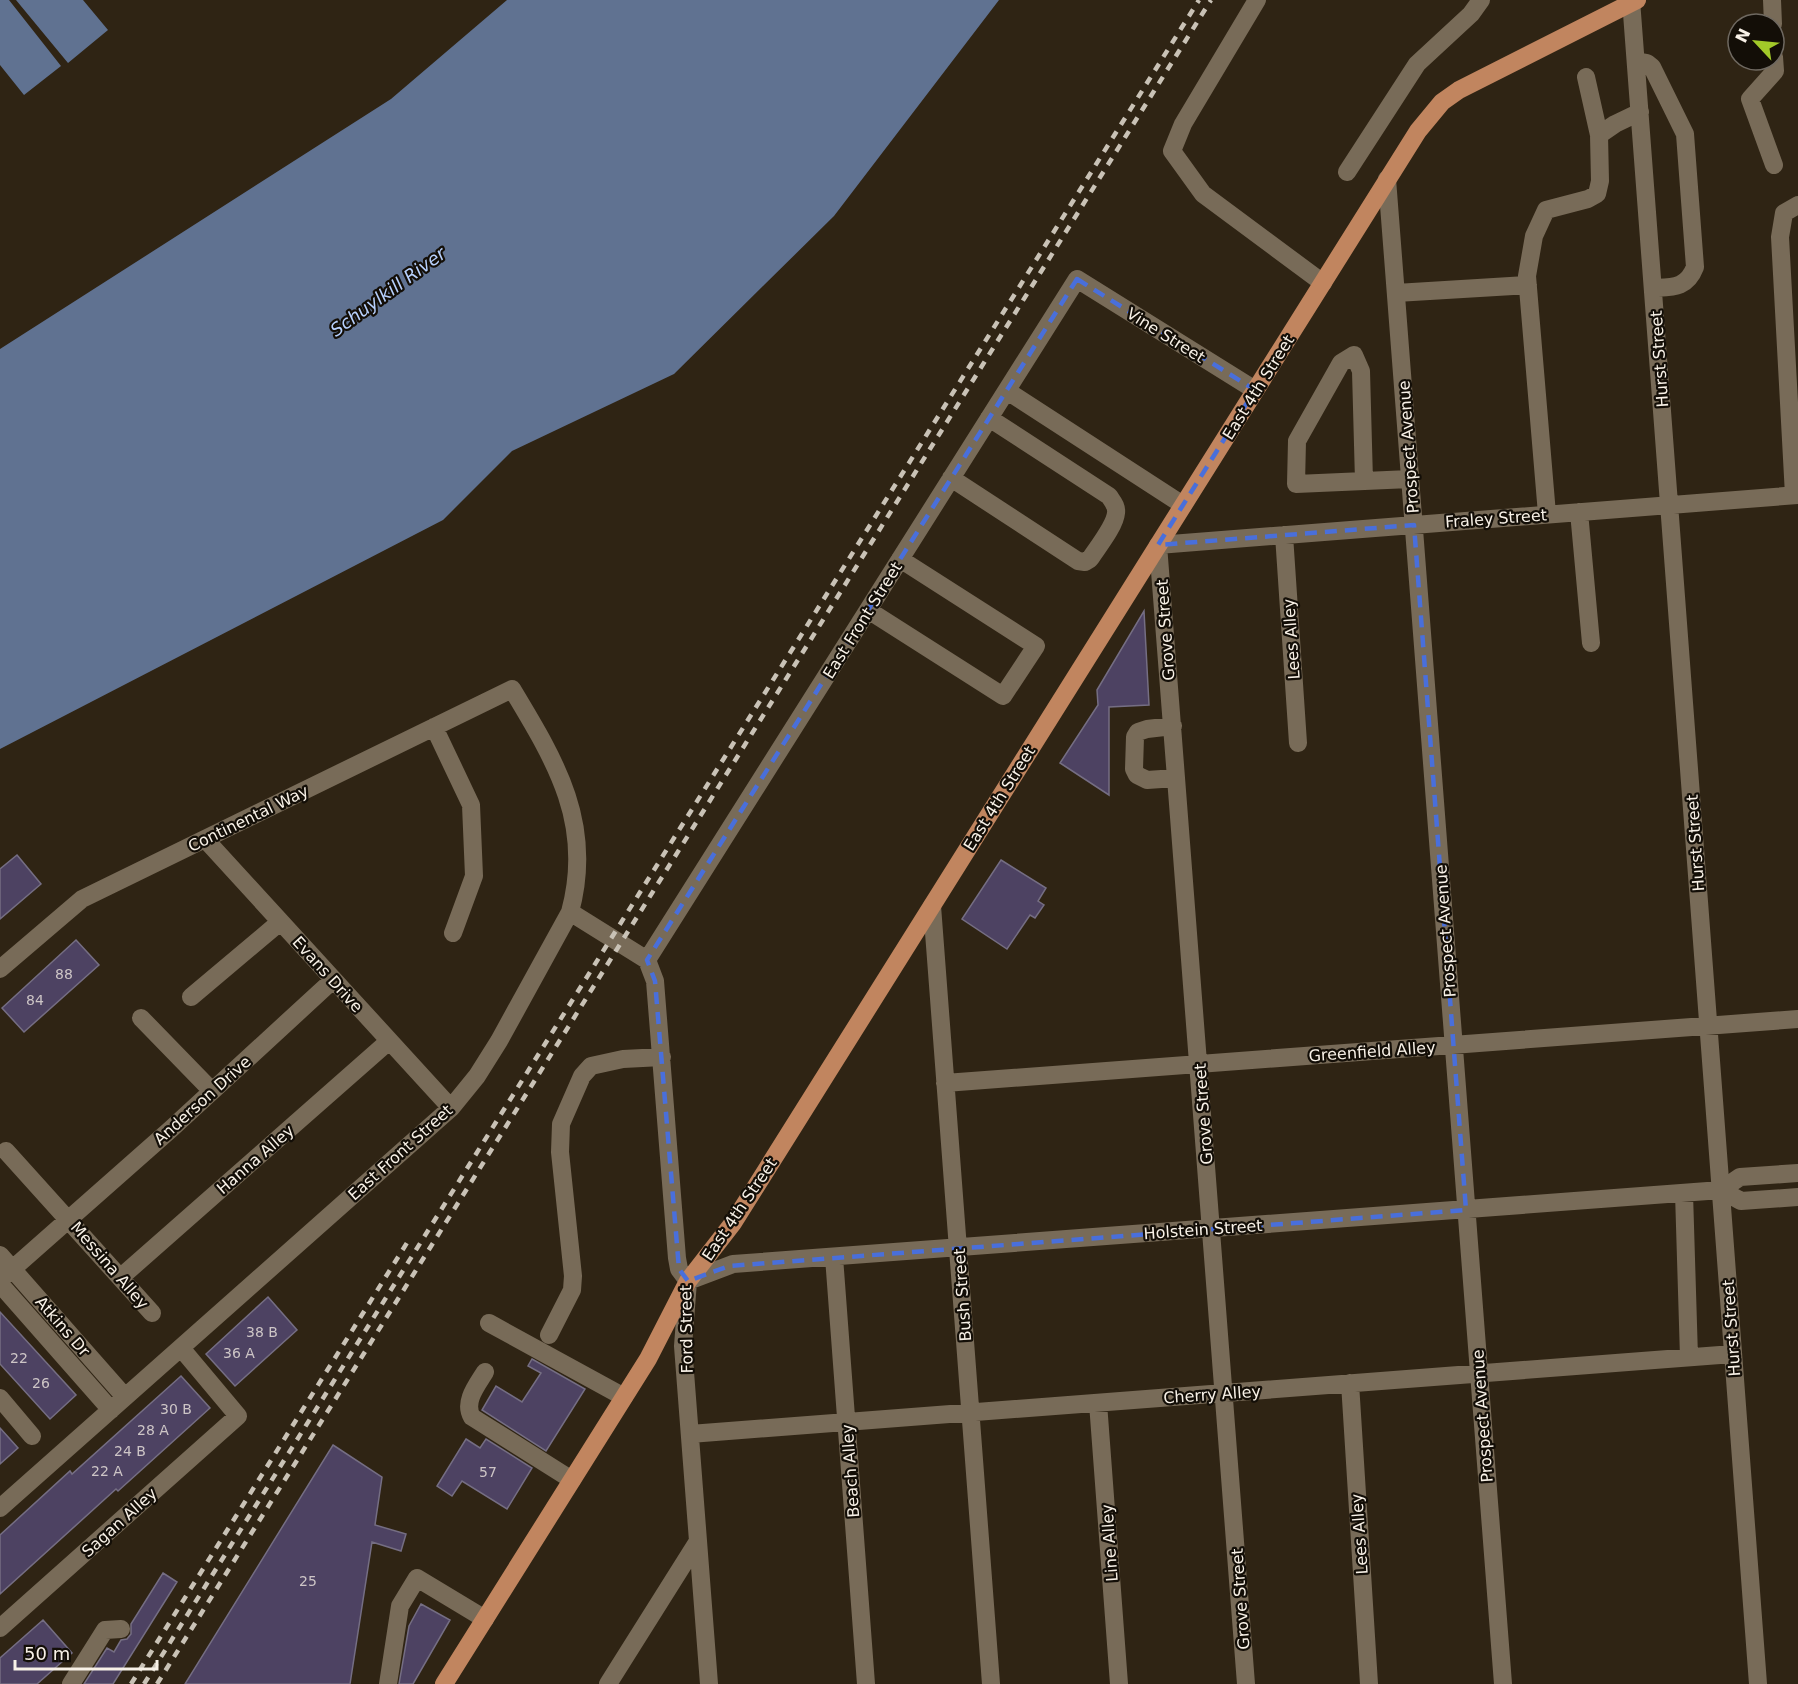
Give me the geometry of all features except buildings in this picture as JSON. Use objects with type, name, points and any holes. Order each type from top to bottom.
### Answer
[{"type":"main road","name":"East 4th Street","points":[[444,1684],[648,1359],[688,1281],[733,1223],[1429,115],[1450,96],[1476,80],[1633,1]]},
{"type":"street","points":[[1257,0],[1183,124],[1172,151],[1203,194],[1323,283]]},
{"type":"street","points":[[1347,172],[1418,64],[1471,14],[1481,0]]},
{"type":"street","name":"Hurst Street","points":[[1633,1],[1758,1684]]},
{"type":"street","points":[[1636,61],[1647,63],[1652,67],[1685,134],[1695,267],[1686,283],[1676,287],[1654,288]]},
{"type":"street","points":[[1774,72],[1750,99],[1774,165]]},
{"type":"street","points":[[1546,514],[1527,276],[1534,236],[1546,210],[1588,199],[1597,194],[1600,181],[1599,135],[1586,77]]},
{"type":"street","points":[[1599,135],[1640,112]]},
{"type":"street","name":"Prospect Avenue","points":[[1387,179],[1503,1684]]},
{"type":"street","points":[[1796,495],[1794,396],[1780,237],[1784,213],[1798,205]]},
{"type":"street","name":"East Front Street","points":[[647,960],[1077,279]]},
{"type":"street","name":"Vine Street","points":[[1077,279],[1255,390]]},
{"type":"street","points":[[1396,293],[1528,285]]},
{"type":"street","points":[[1364,481],[1361,371],[1354,355],[1341,363],[1297,441],[1296,484],[1410,479]]},
{"type":"street","points":[[1007,390],[1183,505]]},
{"type":"street","points":[[951,478],[1078,561],[1085,562],[1090,559],[1114,522],[1116,505],[1109,496],[989,418]]},
{"type":"street","name":"Fraley Street","points":[[1158,545],[1796,495]]},
{"type":"street","points":[[1579,512],[1591,643]]},
{"type":"street","name":"Lees Alley","points":[[1284,535],[1298,743]]},
{"type":"street","name":"Grove Street","points":[[1158,545],[1246,1684]]},
{"type":"street","points":[[868,610],[1003,696],[1036,646],[900,559]]},
{"type":"street","name":"East Front Street","points":[[0,1508],[451,1108],[477,1076],[499,1041],[570,912],[576,888],[577,866],[574,815],[545,743],[512,689]]},
{"type":"street","name":"Continental Way","points":[[0,969],[82,899],[512,689]]},
{"type":"street","points":[[1173,726],[1138,732],[1135,737],[1134,769],[1137,775],[1147,780],[1176,778]]},
{"type":"street","points":[[434,727],[471,805],[474,876],[453,933]]},
{"type":"street","name":"Evans Drive","points":[[205,839],[451,1108]]},
{"type":"street","name":"Bush Street","points":[[932,906],[992,1684]]},
{"type":"street","points":[[570,912],[647,960]]},
{"type":"street","points":[[191,997],[280,921]]},
{"type":"street","name":"Ford Street","points":[[647,960],[656,981],[677,1258],[679,1269],[688,1281],[683,1346],[710,1684]]},
{"type":"street","name":"Anderson Drive","points":[[4,1278],[333,980]]},
{"type":"street","points":[[141,1018],[212,1091]]},
{"type":"street","name":"Greenfield Alley","points":[[945,1083],[1798,1020]]},
{"type":"street","name":"Hanna Alley","points":[[121,1277],[389,1041]]},
{"type":"street","points":[[549,1335],[572,1290],[573,1276],[560,1152],[561,1124],[582,1076],[591,1066],[623,1059],[662,1057]]},
{"type":"street","name":"Messina Alley","points":[[6,1151],[69,1218],[152,1313]]},
{"type":"street","name":"Holstein Street","points":[[688,1281],[733,1264],[1721,1190],[1740,1177],[1798,1173]]},
{"type":"street","name":"Holstein Street","points":[[1721,1190],[1741,1201],[1798,1197]]},
{"type":"street","points":[[1684,1193],[1689,1357]]},
{"type":"street","name":"Atkins Dr","points":[[0,1255],[4,1278],[111,1410]]},
{"type":"street","name":"Beach Alley","points":[[834,1257],[866,1684]]},
{"type":"street","name":"Atkins Dr","points":[[4,1278],[125,1397]]},
{"type":"street","points":[[489,1323],[624,1397]]},
{"type":"street","name":"Sagan Alley","points":[[0,1628],[238,1416],[181,1348]]},
{"type":"street","name":"Cherry Alley","points":[[690,1434],[1733,1354]]},
{"type":"street","points":[[485,1372],[469,1402],[472,1417],[572,1480]]},
{"type":"street","name":"Lees Alley","points":[[1350,1383],[1369,1684]]},
{"type":"street","points":[[0,1398],[32,1436]]},
{"type":"street","name":"Line Alley","points":[[1098,1403],[1119,1684]]},
{"type":"street","points":[[608,1684],[698,1541]]},
{"type":"street","points":[[388,1684],[400,1606],[417,1578],[484,1619]]},
{"type":"street","points":[[71,1684],[105,1630],[121,1629]]},
{"type":"highlighted area","points":[[1077,279],[1255,390],[1158,545],[1414,525],[1466,1210],[729,1266],[688,1281],[679,1269],[655,981],[647,960]]},
{"type":"water","points":[[0,0],[9,0],[61,66],[24,95],[0,65]]},
{"type":"water","points":[[16,0],[83,0],[108,30],[68,63]]},
{"type":"water","name":"Schuylkill River","points":[[507,0],[999,0],[834,216],[674,374],[512,451],[443,520],[0,749],[0,349],[391,99]]},
{"type":"railway","points":[[144,1684],[1199,0]]},
{"type":"railway","points":[[157,1684],[1211,0]]},
{"type":"railway","points":[[131,1684],[410,1238]]}]
